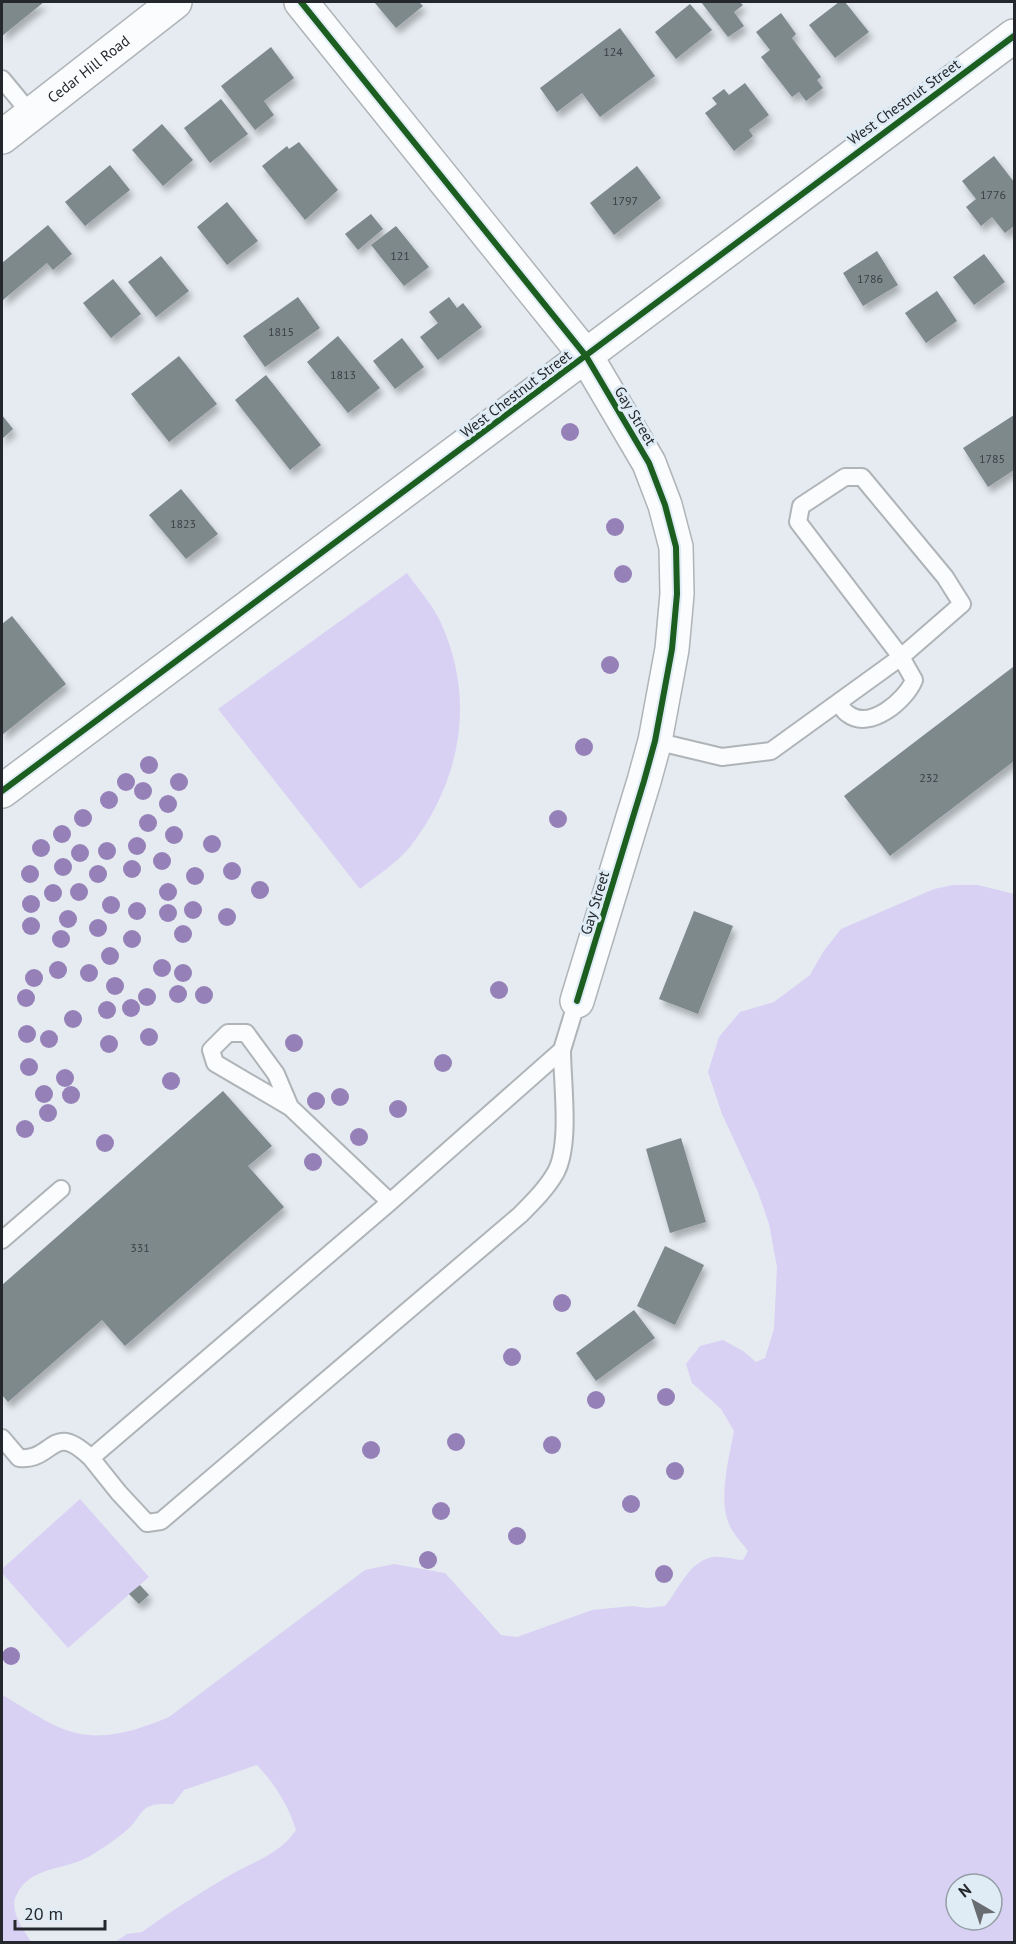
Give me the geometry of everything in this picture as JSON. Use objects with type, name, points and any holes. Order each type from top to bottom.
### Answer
[{"type":"street","name":"Cedar Hill Road","points":[[2,137],[175,2]]},
{"type":"street","name":"Gay Street","points":[[301,2],[586,356],[649,463],[665,505],[676,547],[677,594],[672,649],[655,741],[577,1001]]},
{"type":"street","name":"West Chestnut Street","points":[[2,791],[1014,36]]},
{"type":"lane","points":[[2,79],[31,114]]},
{"type":"lane","points":[[655,741],[722,758],[771,751],[900,657],[962,604],[945,577],[862,477],[845,477],[801,506],[798,522],[900,657],[914,680],[908,693],[878,716],[861,719],[848,714],[839,703]]},
{"type":"lane","points":[[2,1438],[19,1458],[31,1459],[60,1442],[75,1443],[91,1458],[118,1493],[147,1523],[158,1523],[520,1215],[542,1193],[557,1170],[563,1143],[562,1050],[577,1001]]},
{"type":"lane","points":[[290,1107],[276,1074],[246,1033],[228,1033],[211,1050],[215,1063],[290,1107],[390,1202]]},
{"type":"lane","points":[[91,1458],[390,1202],[562,1050]]},
{"type":"lane","points":[[2,1240],[61,1189]]},
{"type":"shaded area","points":[[407,573],[438,616],[452,652],[458,681],[460,710],[458,739],[441,795],[427,822],[405,853],[360,889],[218,709]]},
{"type":"shaded area","points":[[953,885],[978,885],[1014,894],[1014,1942],[115,1942],[127,1934],[142,1932],[209,1888],[275,1851],[290,1838],[296,1830],[285,1803],[257,1765],[184,1790],[173,1804],[149,1806],[124,1833],[90,1856],[30,1879],[16,1896],[14,1908],[31,1942],[2,1942],[2,1695],[50,1723],[79,1734],[106,1735],[145,1726],[169,1717],[365,1570],[394,1564],[445,1573],[501,1635],[517,1637],[592,1610],[632,1606],[647,1608],[665,1606],[685,1577],[705,1559],[721,1557],[743,1560],[748,1551],[731,1528],[724,1503],[727,1466],[734,1431],[721,1409],[692,1383],[686,1364],[700,1346],[723,1340],[743,1351],[756,1362],[765,1358],[774,1329],[777,1267],[769,1224],[758,1192],[722,1114],[708,1072],[719,1037],[740,1012],[774,1002],[810,975],[823,952],[841,929],[934,889]]},
{"type":"shaded area","points":[[80,1499],[149,1577],[68,1648],[2,1573],[2,1569]]},
{"type":"building","points":[[2,2],[44,2],[2,36]]},
{"type":"building","points":[[374,2],[419,2],[423,6],[396,28]]},
{"type":"building","points":[[701,2],[740,2],[743,5],[734,12],[744,26],[728,37]]},
{"type":"building","points":[[839,2],[845,2],[869,32],[835,58],[809,25]]},
{"type":"building","points":[[690,4],[712,30],[676,59],[655,32]]},
{"type":"building","points":[[781,13],[796,34],[792,38],[821,77],[817,80],[823,88],[806,101],[799,92],[792,97],[761,57],[770,50],[756,32]]},
{"type":"building","points":[[620,28],[655,76],[600,117],[582,93],[557,112],[540,88]]},
{"type":"building","points":[[271,47],[294,78],[264,101],[274,115],[255,130],[221,86]]},
{"type":"building","points":[[745,83],[769,115],[749,130],[753,136],[734,151],[705,113],[717,104],[712,98],[724,89],[729,95]]},
{"type":"building","points":[[221,99],[248,134],[210,163],[184,128]]},
{"type":"building","points":[[162,124],[193,160],[163,186],[132,150]]},
{"type":"building","points":[[299,142],[338,190],[305,220],[262,166],[287,146],[289,149]]},
{"type":"building","points":[[994,156],[1014,182],[1014,226],[1005,233],[992,217],[981,226],[966,207],[976,199],[962,181]]},
{"type":"building","points":[[110,165],[130,190],[85,226],[65,202]]},
{"type":"building","points":[[637,166],[661,198],[614,235],[590,203]]},
{"type":"building","points":[[227,202],[258,241],[227,265],[197,227]]},
{"type":"building","points":[[371,214],[383,229],[358,250],[345,234]]},
{"type":"building","points":[[48,225],[72,254],[53,270],[47,263],[3,300],[2,263]]},
{"type":"building","points":[[396,226],[429,267],[404,286],[371,245]]},
{"type":"building","points":[[877,251],[898,285],[863,306],[843,273]]},
{"type":"building","points":[[984,254],[1005,282],[974,305],[953,277]]},
{"type":"building","points":[[161,256],[189,291],[156,317],[128,282]]},
{"type":"building","points":[[113,279],[141,314],[111,338],[83,303]]},
{"type":"building","points":[[937,291],[957,321],[926,343],[905,313]]},
{"type":"building","points":[[298,297],[320,328],[265,367],[243,336]]},
{"type":"building","points":[[449,297],[457,308],[463,303],[482,327],[438,360],[420,337],[438,323],[429,312]]},
{"type":"building","points":[[338,336],[380,388],[348,413],[307,362]]},
{"type":"building","points":[[402,338],[424,367],[395,389],[373,361]]},
{"type":"building","points":[[179,356],[217,404],[169,442],[131,394]]},
{"type":"building","points":[[266,375],[321,445],[290,470],[235,400]]},
{"type":"building","points":[[2,415],[13,429],[2,439]]},
{"type":"building","points":[[1014,415],[1014,470],[988,487],[963,448]]},
{"type":"building","points":[[181,489],[218,534],[186,559],[149,515]]},
{"type":"building","points":[[12,616],[66,684],[2,735],[2,624]]},
{"type":"building","points":[[1013,667],[1014,761],[890,856],[844,796]]},
{"type":"building","points":[[694,911],[733,926],[698,1014],[659,999]]},
{"type":"building","points":[[223,1091],[272,1146],[248,1166],[284,1207],[125,1346],[102,1320],[8,1402],[2,1395],[2,1285]]},
{"type":"building","points":[[681,1138],[706,1222],[670,1233],[646,1149]]},
{"type":"building","points":[[665,1246],[704,1265],[675,1325],[637,1306]]},
{"type":"building","points":[[634,1310],[655,1338],[596,1381],[576,1353]]},
{"type":"building","points":[[140,1585],[149,1595],[139,1604],[129,1594]]},
{"type":"cycle path","points":[[301,2],[586,356],[649,463],[665,505],[676,547],[677,594],[672,649],[655,741],[577,1001]]},
{"type":"cycle path","points":[[2,791],[1014,36]]}]
